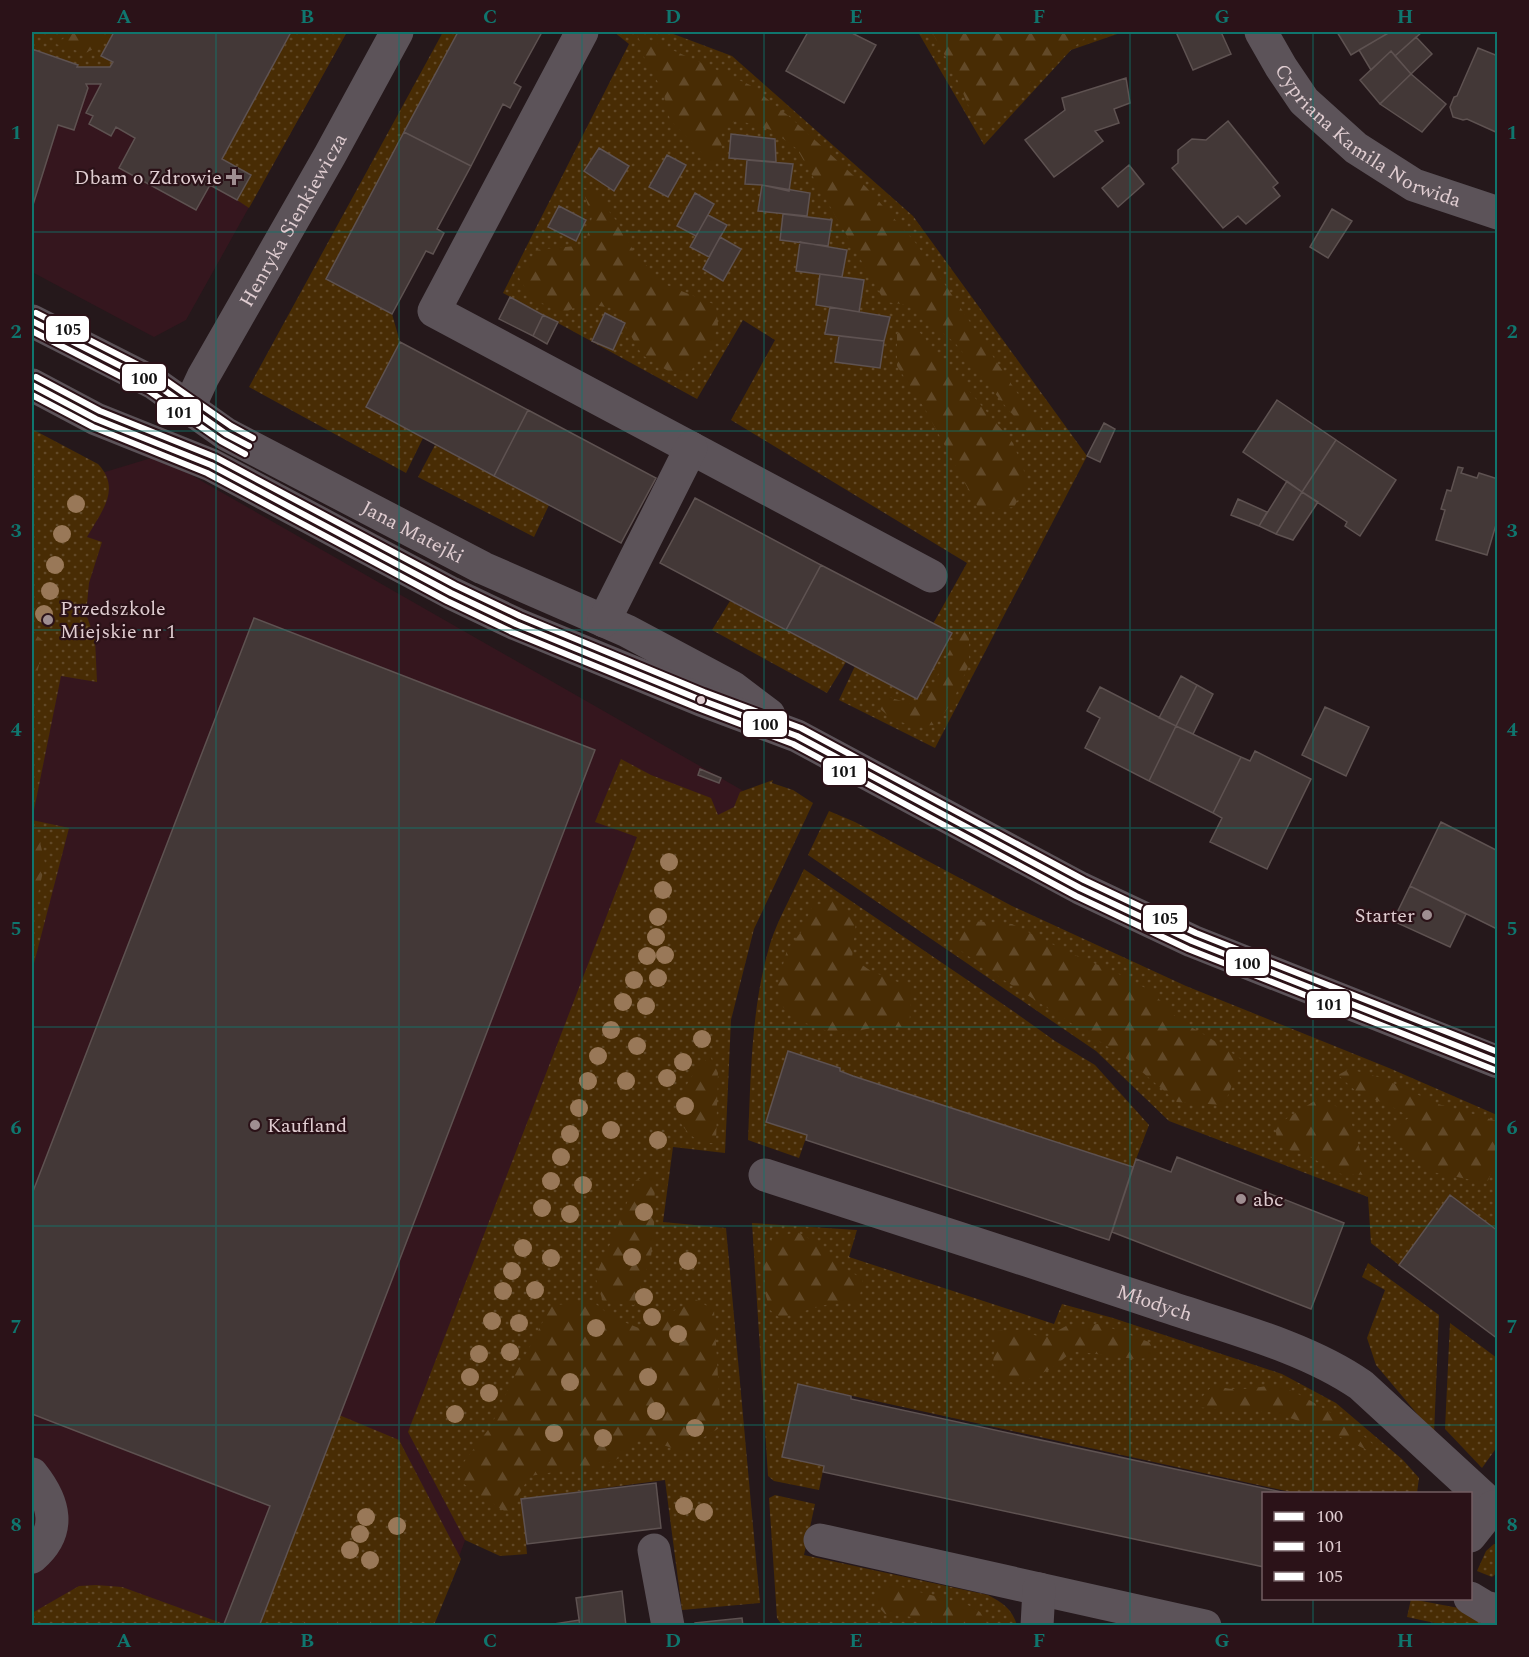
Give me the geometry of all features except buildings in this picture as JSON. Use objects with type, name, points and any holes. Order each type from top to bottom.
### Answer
[{"type":"street","name":"Henryka Sienkiewicza","points":[[189,407],[203,377],[330,156],[397,32]]},
{"type":"street","points":[[582,32],[434,311],[931,576]]},
{"type":"street","name":"Cypriana Kamila Norwida","points":[[1261,32],[1281,68],[1304,101],[1356,148],[1414,185],[1497,213]]},
{"type":"street","name":"Jana Matejki","points":[[32,321],[154,383],[226,434],[483,568],[627,631],[732,687],[797,736]]},
{"type":"street","name":"Jana Matejki","points":[[32,385],[96,419],[144,440],[197,459],[451,593],[516,624],[700,700],[797,736],[1080,888],[1192,941],[1497,1062]]},
{"type":"street","points":[[144,440],[159,423],[189,407],[196,435],[197,459]]},
{"type":"street","points":[[604,621],[692,448]]},
{"type":"street","name":"Młodych","points":[[765,1175],[1112,1287],[1279,1345],[1341,1371],[1361,1385],[1495,1509]]},
{"type":"street","points":[[32,1474],[48,1500],[54,1521],[46,1541],[32,1557]]},
{"type":"street","points":[[1472,1534],[1495,1509]]},
{"type":"street","points":[[820,1540],[1205,1626]]},
{"type":"street","points":[[654,1550],[668,1626]]},
{"type":"street","points":[[1037,1626],[1038,1589]]},
{"type":"street","points":[[1472,1599],[1485,1607],[1497,1610]]},
{"type":"shaded area","points":[[32,32],[347,32],[186,320],[154,337],[32,272]]},
{"type":"shaded area","points":[[32,442],[105,472],[158,456],[754,797],[478,1505],[434,1625],[32,1625]]},
{"type":"green space","points":[[32,32],[114,32],[102,55],[113,62],[110,67],[77,67],[77,65],[32,49]]},
{"type":"green space","points":[[72,32],[105,32],[97,48],[84,53],[56,44]]},
{"type":"green space","points":[[291,32],[347,32],[249,208],[237,200],[250,175],[222,159]]},
{"type":"green space","points":[[443,32],[458,32],[326,279],[392,314],[400,342],[366,407],[423,438],[406,473],[249,387]]},
{"type":"green space","points":[[614,32],[668,32],[732,56],[913,216],[1087,456],[935,748],[839,700],[855,666],[917,699],[933,624],[967,563],[731,420],[775,340],[743,320],[697,399],[503,293],[629,44]]},
{"type":"green space","points":[[918,32],[1123,32],[1071,50],[984,145]]},
{"type":"green space","points":[[932,32],[1100,32],[1089,35],[1031,81],[987,133],[971,112],[955,74]]},
{"type":"green space","points":[[637,34],[750,85],[791,118],[866,187],[915,242],[1046,436],[1033,438],[956,344],[910,305],[885,302],[797,149],[771,130],[737,120],[721,129],[722,155],[711,162],[670,120],[663,91],[645,60]]},
{"type":"green space","points":[[582,188],[596,195],[619,224],[634,252],[664,284],[716,305],[718,325],[713,340],[690,372],[673,374],[642,355],[615,308],[582,304],[562,314],[531,297],[519,278],[536,250],[585,245],[592,217]]},
{"type":"green space","points":[[916,328],[1013,443],[1028,481],[1014,507],[980,511],[925,409],[897,366],[897,333]]},
{"type":"green space","points":[[32,429],[98,464],[105,473],[109,491],[103,510],[87,537],[102,542],[89,583],[86,614],[95,639],[97,682],[61,676],[32,820]]},
{"type":"green space","points":[[435,445],[549,505],[534,537],[418,477]]},
{"type":"green space","points":[[730,601],[846,662],[827,693],[712,630]]},
{"type":"green space","points":[[969,626],[969,664],[953,701],[935,725],[917,725],[896,720],[876,705],[888,697],[912,704],[931,691],[953,643]]},
{"type":"green space","points":[[32,631],[44,642],[32,697]]},
{"type":"green space","points":[[621,759],[651,775],[711,798],[718,815],[734,807],[740,792],[773,780],[772,783],[793,790],[813,803],[754,929],[731,1020],[725,1153],[673,1147],[663,1222],[726,1228],[760,1603],[682,1610],[665,1480],[522,1499],[527,1554],[500,1556],[465,1540],[408,1432],[637,837],[595,822]]},
{"type":"green space","points":[[829,811],[855,822],[1012,906],[1186,986],[1389,1068],[1497,1115],[1497,1231],[1450,1195],[1399,1265],[1371,1243],[1368,1197],[1169,1121],[1096,1051],[808,855]]},
{"type":"green space","points":[[32,820],[69,828],[32,971]]},
{"type":"green space","points":[[32,835],[39,838],[45,863],[32,920]]},
{"type":"green space","points":[[804,869],[1055,1041],[1095,1065],[1149,1125],[1133,1167],[853,1076],[840,1071],[840,1068],[788,1051],[766,1122],[807,1135],[799,1158],[748,1140],[751,1066],[759,992],[770,944]]},
{"type":"green space","points":[[832,900],[856,921],[852,958],[871,971],[912,988],[909,1027],[876,1027],[838,1035],[797,1020],[780,1004],[778,983],[787,950],[801,932],[812,907]]},
{"type":"green space","points":[[972,921],[1012,924],[1151,991],[1179,1020],[1242,1060],[1224,1105],[1177,1102],[1127,1059],[951,944]]},
{"type":"green space","points":[[710,1056],[718,1073],[716,1143],[701,1141],[690,1135],[674,1113],[688,1082]]},
{"type":"green space","points":[[1349,1069],[1382,1078],[1438,1104],[1497,1121],[1497,1158],[1487,1183],[1432,1172],[1396,1142],[1392,1129],[1410,1117],[1389,1105],[1358,1093],[1338,1075]]},
{"type":"green space","points":[[1319,1098],[1348,1112],[1368,1175],[1341,1174],[1310,1157],[1283,1148],[1277,1139],[1275,1126]]},
{"type":"green space","points":[[655,1174],[651,1257],[634,1305],[603,1302],[595,1276],[636,1180]]},
{"type":"green space","points":[[752,1223],[857,1230],[849,1257],[1054,1324],[1062,1304],[1113,1318],[1282,1374],[1336,1403],[1403,1460],[1419,1478],[1417,1492],[1290,1492],[798,1384],[782,1457],[824,1466],[819,1490],[774,1481],[768,1476]]},
{"type":"green space","points":[[797,1232],[826,1248],[837,1264],[863,1279],[859,1301],[825,1305],[780,1318],[770,1310],[766,1296],[762,1251],[773,1238]]},
{"type":"green space","points":[[1368,1263],[1439,1315],[1434,1434],[1376,1365],[1367,1338],[1385,1290],[1362,1277]]},
{"type":"green space","points":[[695,1299],[714,1310],[721,1427],[681,1451],[636,1436],[624,1456],[592,1470],[560,1471],[530,1476],[507,1513],[461,1482],[458,1470],[491,1426],[551,1306],[591,1300],[612,1317],[641,1329]]},
{"type":"green space","points":[[1450,1323],[1497,1358],[1497,1447],[1482,1468],[1445,1429]]},
{"type":"green space","points":[[1100,1324],[1149,1342],[1159,1357],[1135,1359],[1073,1351],[1051,1369],[1017,1384],[997,1377],[993,1363],[996,1331],[1018,1330],[1044,1338],[1068,1325]]},
{"type":"green space","points":[[1213,1385],[1232,1389],[1272,1386],[1285,1388],[1344,1421],[1374,1446],[1369,1451],[1326,1430],[1272,1412],[1193,1407]]},
{"type":"green space","points":[[339,1415],[399,1440],[461,1559],[434,1625],[32,1626],[32,1613],[79,1586],[96,1585],[122,1587],[224,1624],[260,1624]]},
{"type":"green space","points":[[775,1495],[815,1504],[804,1555],[988,1595],[1006,1607],[1017,1625],[782,1625],[777,1618],[769,1498]]},
{"type":"green space","points":[[1497,1544],[1497,1573],[1492,1577],[1477,1571],[1486,1551]]},
{"type":"green space","points":[[890,1584],[968,1605],[980,1612],[988,1625],[927,1625],[913,1617],[885,1614],[874,1602],[881,1591]]},
{"type":"green space","points":[[1411,1600],[1416,1600],[1464,1609],[1487,1625],[1444,1625],[1407,1617]]},
{"type":"green space","points":[[398,1620],[405,1625],[282,1625],[310,1621]]},
{"type":"transit line","name":"105","points":[[36,313],[158,375],[231,426],[253,438]]},
{"type":"transit line","name":"100","points":[[32,321],[154,383],[226,434],[249,446]]},
{"type":"transit line","name":"101","points":[[32,331],[149,391],[221,441],[245,454]]},
{"type":"transit line","name":"105","points":[[36,377],[100,411],[215,457],[455,585],[520,616],[704,692],[801,728],[1084,880],[1196,933],[1498,1052]]},
{"type":"transit line","name":"100","points":[[32,385],[96,419],[211,465],[451,593],[516,624],[701,700],[797,736],[1080,888],[1192,941],[1498,1062]]},
{"type":"transit line","name":"101","points":[[32,395],[93,427],[207,473],[447,601],[512,632],[793,744],[1076,896],[1188,949],[1495,1070]]},
{"type":"place","name":"Dbam o Zdrowie","points":[[234,177]]},
{"type":"place","name":"Przedszkole Miejskie nr 1","points":[[48,620]]},
{"type":"place","name":"Starter","points":[[1427,915]]},
{"type":"place","name":"Kaufland","points":[[255,1125]]},
{"type":"place","name":"abc","points":[[1241,1199]]}]
